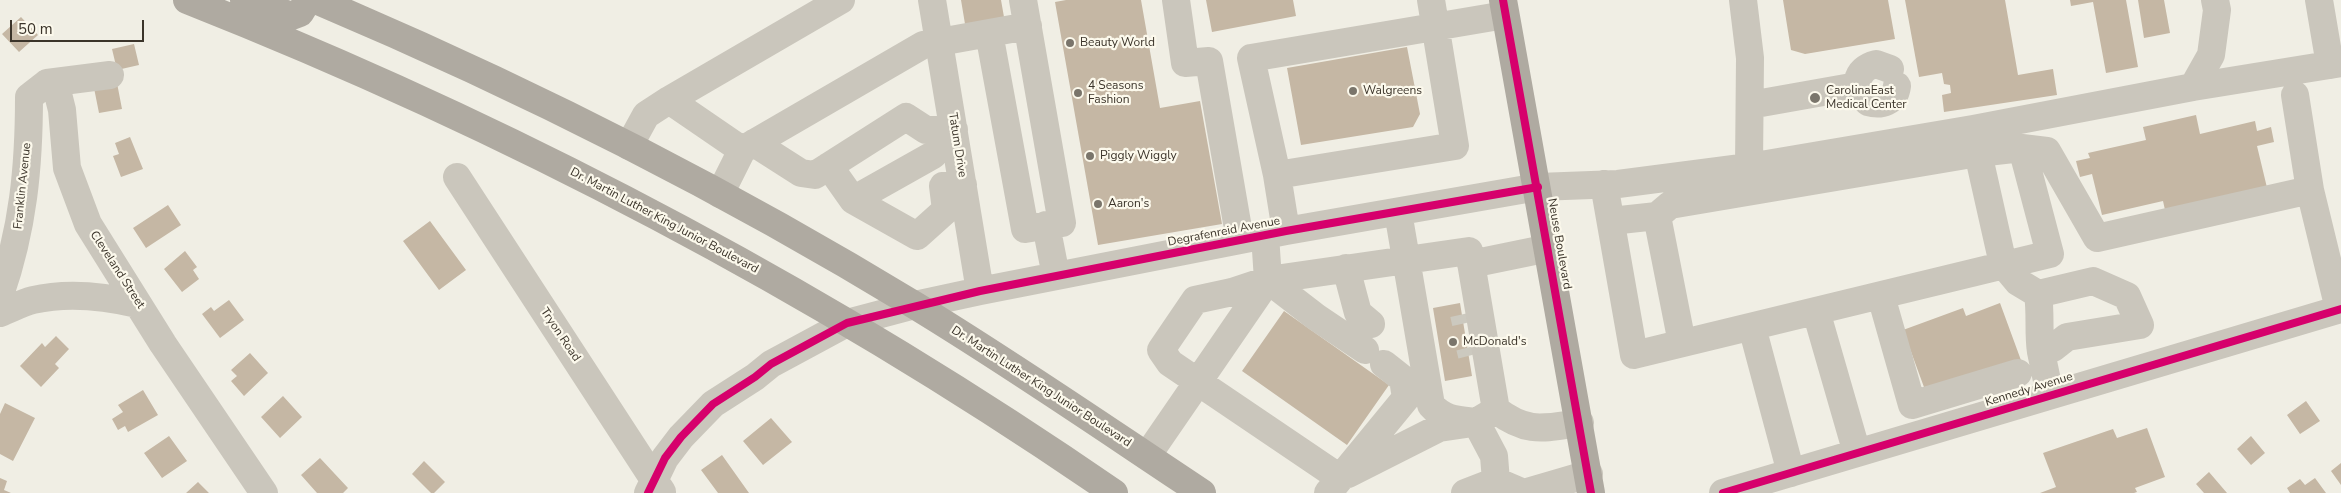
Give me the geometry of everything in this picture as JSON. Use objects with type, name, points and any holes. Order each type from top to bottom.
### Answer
[{"type":"main road","name":"Dr. Martin Luther King Junior Boulevard","points":[[187,0],[408,92],[563,167],[725,252],[946,383],[1114,493]]},
{"type":"main road","points":[[244,0],[292,16],[300,13],[308,0]]},
{"type":"main road","name":"Dr. Martin Luther King Junior Boulevard","points":[[316,0],[484,74],[629,146],[720,194],[915,306],[1202,493]]},
{"type":"main road","name":"Neuse Boulevard","points":[[1504,7],[1538,187],[1590,484]]},
{"type":"street","points":[[629,146],[646,115],[842,0]]},
{"type":"street","name":"Tatum Drive","points":[[932,0],[954,130],[953,186],[980,291]]},
{"type":"street","points":[[1147,456],[1268,280],[1264,235],[1209,60],[1185,63],[1176,0]]},
{"type":"street","points":[[2193,87],[2211,55],[2217,10],[2215,0]]},
{"type":"street","points":[[1611,221],[1657,216],[1670,205],[1975,141],[2193,87],[2335,64],[2319,0]]},
{"type":"street","points":[[1264,235],[1277,175],[1251,58],[1433,13],[1504,7]]},
{"type":"street","points":[[1748,7],[1749,168]]},
{"type":"street","points":[[720,194],[748,147],[923,45],[989,34],[1025,13],[1062,223],[1025,229],[989,34]]},
{"type":"street","points":[[1277,175],[1455,146],[1433,13]]},
{"type":"street","points":[[47,83],[110,75]]},
{"type":"street","points":[[1750,105],[1857,86],[1863,98],[1875,104],[1888,101],[1893,96],[1894,78]]},
{"type":"street","name":"Franklin Avenue","points":[[0,295],[19,230],[26,187],[29,97],[47,83]]},
{"type":"street","name":"Cleveland Street","points":[[47,83],[58,94],[62,110],[67,168],[88,224],[138,304],[264,493]]},
{"type":"street","points":[[2295,94],[2310,190],[2335,266],[2340,309]]},
{"type":"street","points":[[669,100],[748,147],[801,173],[815,175],[829,166],[906,117],[930,142],[953,186],[946,210],[917,236],[853,200],[829,166]]},
{"type":"street","points":[[853,200],[930,142],[954,130]]},
{"type":"street","name":"Degrafenreid Avenue","points":[[655,488],[665,458],[681,437],[714,404],[771,364],[847,323],[980,291],[1264,235],[1538,187],[1604,184],[1975,141]]},
{"type":"street","points":[[1975,141],[2047,151],[2097,238],[2310,190]]},
{"type":"street","points":[[1975,141],[2003,264],[2018,282],[2038,294],[2093,281],[2127,296],[2140,325],[2067,337],[2052,348],[2041,352]]},
{"type":"street","points":[[1604,184],[1634,355],[2050,254],[2022,148]]},
{"type":"street","name":"Tryon Road","points":[[457,177],[655,488]]},
{"type":"street","points":[[1398,212],[1431,405],[1439,414],[1452,419],[1488,408]]},
{"type":"street","points":[[1657,216],[1682,344]]},
{"type":"street","points":[[1046,225],[1056,276]]},
{"type":"street","points":[[1548,248],[1473,276],[1463,304],[1468,335],[1475,372],[1488,408],[1510,420],[1536,429],[1580,423]]},
{"type":"street","points":[[1334,485],[1170,363],[1161,350],[1195,300],[1268,280],[1469,251],[1494,456],[1495,487]]},
{"type":"street","points":[[1334,485],[1406,398],[1402,379],[1373,346],[1358,313],[1346,268]]},
{"type":"street","points":[[1268,280],[1316,317],[1373,346]]},
{"type":"street","points":[[2038,294],[2040,310],[2038,326],[2041,352],[2050,396]]},
{"type":"street","points":[[0,313],[35,300],[78,296],[98,296],[138,304]]},
{"type":"street","points":[[1881,296],[1912,405],[1915,436]]},
{"type":"street","name":"Kennedy Avenue","points":[[1723,493],[2340,309]]},
{"type":"street","points":[[1816,311],[1857,453]]},
{"type":"street","points":[[1752,327],[1790,473]]},
{"type":"street","points":[[1912,405],[2018,373]]},
{"type":"street","points":[[1334,485],[1439,428],[1488,408]]},
{"type":"street","points":[[1465,493],[1495,487],[1524,493],[1590,484]]},
{"type":"building","points":[[961,0],[1001,0],[1004,17],[965,24]]},
{"type":"building","points":[[1066,0],[1141,0],[1160,108],[1200,101],[1222,224],[1098,245],[1055,2]]},
{"type":"building","points":[[1206,0],[1293,0],[1296,16],[1212,32]]},
{"type":"building","points":[[1783,0],[1888,0],[1895,39],[1805,54],[1791,50]]},
{"type":"building","points":[[1905,0],[2005,0],[2018,75],[2053,69],[2057,95],[1944,112],[1942,95],[1951,93],[1950,85],[1944,84],[1942,73],[1919,77]]},
{"type":"building","points":[[2070,0],[2126,0],[2138,67],[2106,73],[2093,2],[2071,6]]},
{"type":"building","points":[[2138,0],[2164,0],[2170,33],[2144,38]]},
{"type":"building","points":[[21,17],[38,35],[19,52],[2,34]]},
{"type":"building","points":[[134,44],[139,65],[117,70],[112,49]]},
{"type":"building","name":"Walgreens","points":[[1407,47],[1420,114],[1413,127],[1301,145],[1287,68]]},
{"type":"building","points":[[117,83],[122,109],[99,113],[94,88]]},
{"type":"building","points":[[2196,115],[2200,134],[2255,121],[2257,131],[2271,127],[2274,142],[2257,146],[2269,196],[2167,219],[2163,201],[2102,215],[2092,174],[2080,177],[2076,161],[2090,158],[2088,153],[2146,140],[2143,127]]},
{"type":"building","points":[[130,137],[143,169],[121,177],[113,156],[119,154],[115,143]]},
{"type":"building","points":[[168,205],[181,225],[146,248],[133,228]]},
{"type":"building","points":[[430,221],[466,270],[439,290],[403,241]]},
{"type":"building","points":[[185,251],[197,267],[193,270],[199,279],[182,292],[164,269]]},
{"type":"building","points":[[229,300],[244,320],[220,338],[202,314],[211,307],[214,311]]},
{"type":"building","name":"McDonald's","points":[[1460,303],[1472,376],[1445,381],[1433,308]]},
{"type":"building","points":[[2000,303],[2022,363],[1928,398],[1903,330],[1963,308],[1966,316]]},
{"type":"building","points":[[1284,311],[1389,385],[1347,445],[1242,371]]},
{"type":"building","points":[[56,336],[69,349],[55,364],[59,368],[41,387],[20,366],[42,343],[45,347]]},
{"type":"building","points":[[250,353],[268,373],[244,396],[231,381],[237,376],[231,370]]},
{"type":"building","points":[[143,390],[158,415],[128,432],[125,426],[118,430],[112,419],[123,412],[118,405]]},
{"type":"building","points":[[283,396],[302,417],[280,438],[261,417]]},
{"type":"building","points":[[2306,401],[2320,421],[2300,434],[2287,415]]},
{"type":"building","points":[[5,403],[35,418],[13,461],[0,454],[0,414]]},
{"type":"building","points":[[771,418],[792,442],[763,465],[743,441]]},
{"type":"building","points":[[2147,428],[2165,477],[2135,488],[2137,492],[2134,493],[2040,493],[2056,487],[2043,453],[2113,429],[2117,438]]},
{"type":"building","points":[[169,436],[187,461],[162,478],[144,453]]},
{"type":"building","points":[[2251,436],[2265,453],[2251,465],[2237,449]]},
{"type":"building","points":[[722,455],[749,493],[718,493],[701,470]]},
{"type":"building","points":[[320,458],[348,488],[343,493],[317,493],[301,475]]},
{"type":"building","points":[[424,461],[445,482],[434,493],[431,493],[412,474]]},
{"type":"building","points":[[2341,463],[2341,485],[2331,471]]},
{"type":"building","points":[[2209,472],[2227,493],[2204,493],[2196,484]]},
{"type":"building","points":[[0,478],[7,481],[4,490],[11,493],[0,493]]},
{"type":"building","points":[[2315,478],[2326,493],[2290,493],[2287,488],[2300,479],[2305,485]]},
{"type":"building","points":[[198,482],[209,493],[186,493]]},
{"type":"tunnel","points":[[1464,314],[1466,323]]},
{"type":"tunnel","points":[[1470,347],[1472,355]]},
{"type":"cycle path","points":[[1503,0],[1591,493]]},
{"type":"cycle path","points":[[648,493],[665,458],[681,437],[713,404],[755,377],[771,364],[847,323],[980,291],[1286,231],[1538,187]]},
{"type":"cycle path","points":[[1723,493],[2341,309]]},
{"type":"place","name":"Beauty World","points":[[1070,43]]},
{"type":"place","name":"Walgreens","points":[[1353,91]]},
{"type":"place","name":"4 Seasons Fashion","points":[[1078,93]]},
{"type":"place","name":"CarolinaEast Medical Center","points":[[1815,98]]},
{"type":"place","name":"Piggly Wiggly","points":[[1090,156]]},
{"type":"place","name":"Aaron's","points":[[1098,204]]},
{"type":"place","name":"McDonald's","points":[[1453,342]]}]
